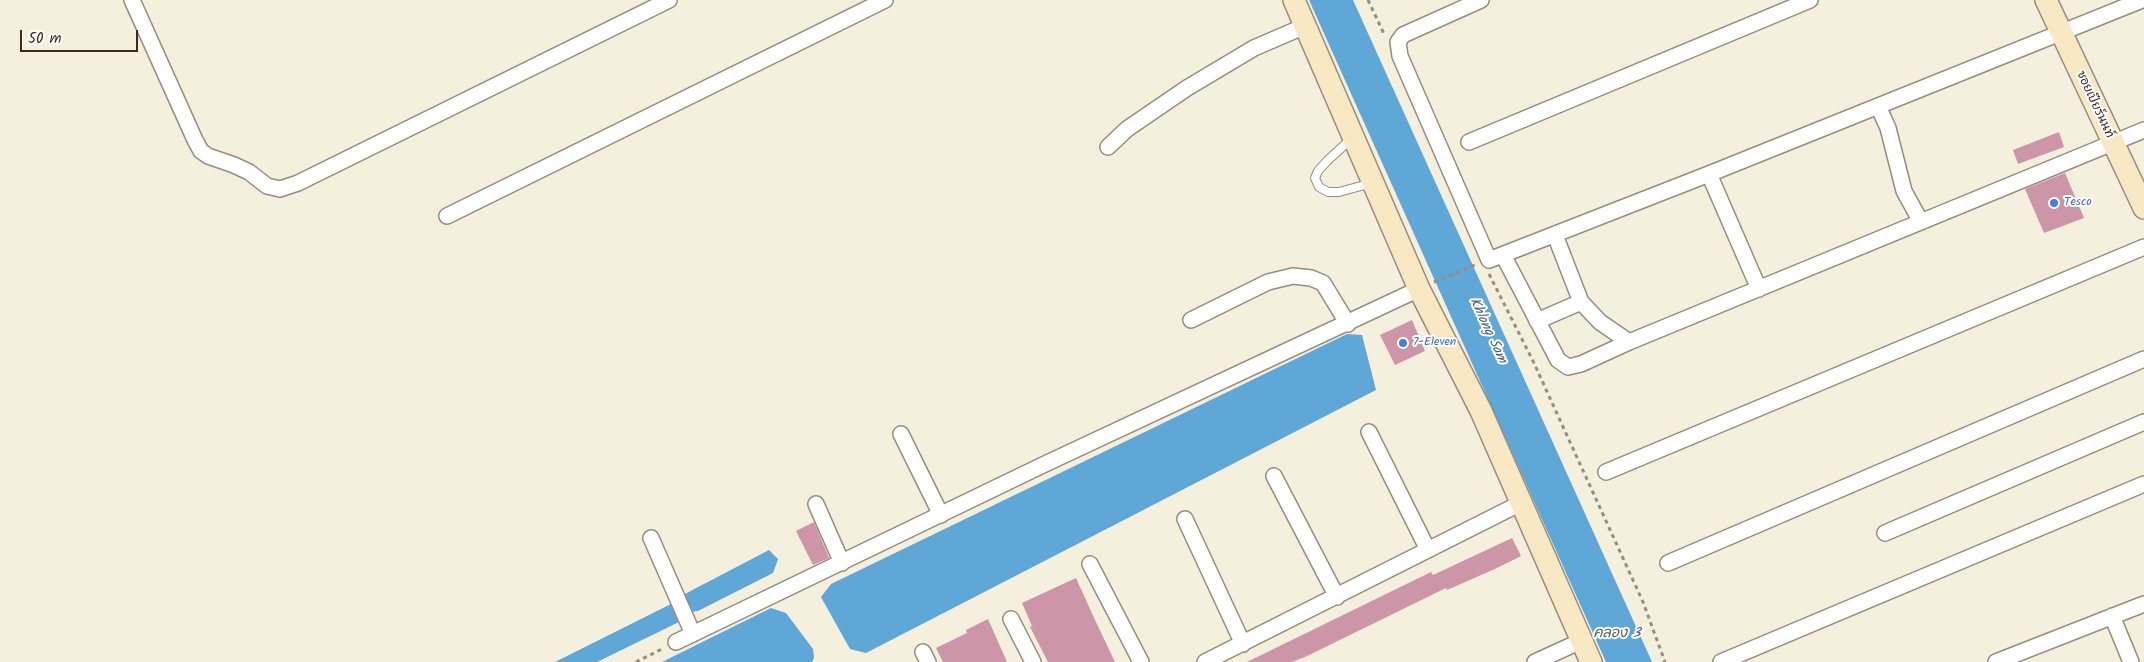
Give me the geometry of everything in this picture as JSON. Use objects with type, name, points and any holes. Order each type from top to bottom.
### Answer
[{"type":"street","points":[[132,0],[201,151],[208,156],[234,164],[249,172],[267,186],[280,189],[298,183],[669,0]]},
{"type":"street","points":[[447,216],[885,0]]},
{"type":"street","points":[[1294,0],[1372,182],[1426,286],[1591,662]]},
{"type":"street","points":[[1481,0],[1403,35],[1398,42],[1400,56],[1489,260],[2061,34],[2142,0]]},
{"type":"street","points":[[1468,142],[1810,0]]},
{"type":"street","name":"ซอยเปียร์นนท์","points":[[2046,0],[2144,208]]},
{"type":"street","points":[[1108,147],[1127,129],[1187,88],[1254,48],[1305,26]]},
{"type":"street","points":[[1878,106],[1888,128],[1904,191],[1921,222]]},
{"type":"street","points":[[1503,255],[1558,360],[1568,367],[1581,364],[1629,342],[2144,130]]},
{"type":"street","points":[[1709,174],[1759,289]]},
{"type":"street","points":[[1555,235],[1581,302],[1600,322],[1629,342]]},
{"type":"street","points":[[1606,472],[2144,247]]},
{"type":"street","points":[[1191,320],[1268,282],[1294,276],[1311,278],[1323,283],[1348,324]]},
{"type":"street","points":[[676,642],[1045,464],[1426,286]]},
{"type":"street","points":[[1538,321],[1581,302]]},
{"type":"street","points":[[1668,563],[2144,359]]},
{"type":"street","points":[[1885,533],[2144,422]]},
{"type":"street","points":[[1370,432],[1428,550]]},
{"type":"street","points":[[901,434],[941,515]]},
{"type":"street","points":[[1274,476],[1337,597]]},
{"type":"street","points":[[1721,662],[2144,484]]},
{"type":"street","points":[[1205,662],[1522,503]]},
{"type":"street","points":[[816,504],[842,563]]},
{"type":"street","points":[[1185,519],[1243,644]]},
{"type":"street","points":[[651,538],[692,634]]},
{"type":"street","points":[[1090,564],[1141,662]]},
{"type":"street","points":[[1996,662],[2028,656],[2112,616],[2144,604]]},
{"type":"street","points":[[2112,616],[2132,662]]},
{"type":"street","points":[[1012,619],[1033,662]]},
{"type":"street","points":[[1535,662],[1581,641]]},
{"type":"lane","points":[[1353,137],[1326,161],[1318,170],[1315,178],[1319,187],[1328,192],[1339,192],[1372,182]]},
{"type":"path","points":[[1368,0],[1388,43]]},
{"type":"path","points":[[1426,286],[1478,264]]},
{"type":"path","points":[[1486,268],[1533,361],[1639,593],[1665,662]]},
{"type":"path","points":[[636,662],[676,642]]},
{"type":"water","name":"คลอง 3","points":[[1309,0],[1353,0],[1652,662],[1606,662]]},
{"type":"water","points":[[1347,334],[1362,335],[1376,390],[866,653],[850,649],[821,597],[831,584]]},
{"type":"water","points":[[769,550],[778,559],[773,573],[698,611],[691,612],[681,596]]},
{"type":"water","points":[[675,602],[682,613],[679,622],[597,662],[555,662]]},
{"type":"water","points":[[771,608],[786,613],[813,649],[814,658],[812,662],[662,662]]},
{"type":"building","points":[[2059,132],[2064,147],[2018,164],[2013,150]]},
{"type":"building","name":"Tesco","points":[[2065,173],[2084,218],[2044,233],[2025,189]]},
{"type":"building","name":"7-Eleven","points":[[1412,320],[1425,351],[1395,365],[1380,335]]},
{"type":"building","points":[[814,522],[829,558],[813,565],[796,531]]},
{"type":"building","points":[[1512,538],[1521,556],[1497,568],[1447,590],[1446,588],[1292,662],[1247,662],[1431,572],[1433,575]]},
{"type":"building","points":[[1076,578],[1115,662],[1048,662],[1030,627],[1032,626],[1022,603]]},
{"type":"building","points":[[988,619],[1007,662],[943,662],[936,648],[967,633],[966,630]]},
{"type":"place","name":"Tesco","points":[[2054,203]]},
{"type":"place","name":"7-Eleven","points":[[1403,343]]},
{"type":"water label","name":"Khlong Sam","points":[[1487,331]]}]
